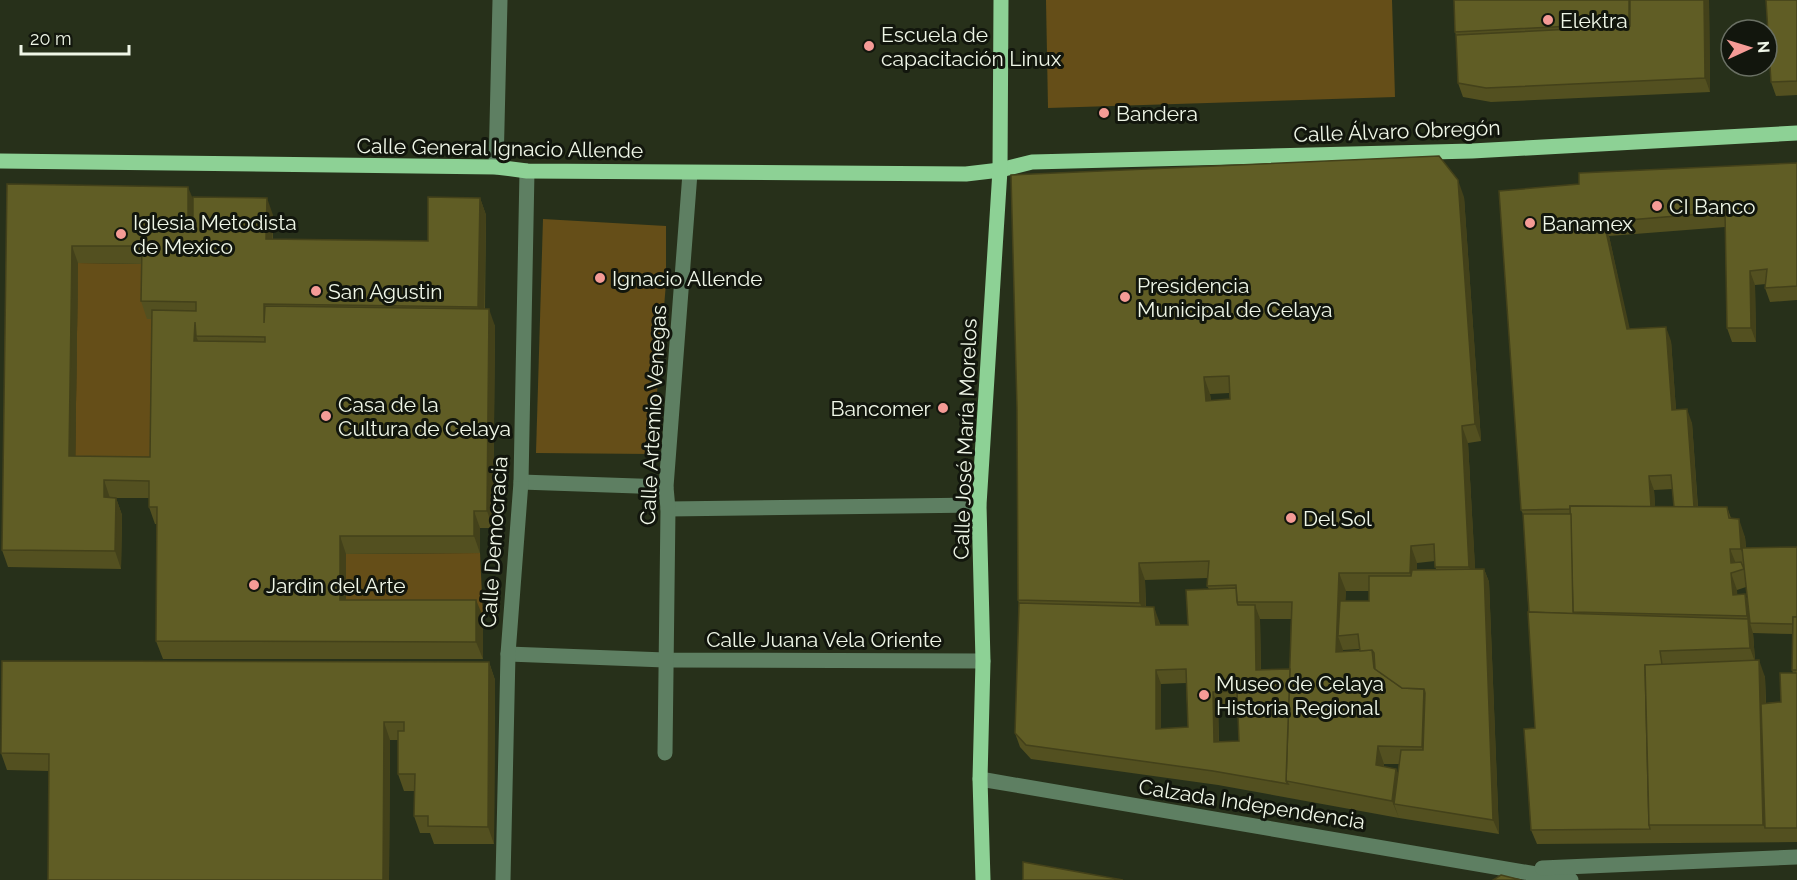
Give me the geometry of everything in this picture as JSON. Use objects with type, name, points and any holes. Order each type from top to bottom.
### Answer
[{"type":"main road","name":"Calle José María Morelos","points":[[983,880],[980,780],[983,661],[979,505],[1000,170],[1001,0]]},
{"type":"main road","name":"Calle Álvaro Obregón","points":[[1000,170],[1032,162],[1472,151],[1797,133]]},
{"type":"main road","name":"Calle General Ignacio Allende","points":[[0,161],[496,167],[527,171],[690,173],[966,174],[1000,170]]},
{"type":"street","points":[[496,167],[500,0]]},
{"type":"street","name":"Calle Democracia","points":[[503,880],[508,662],[521,482],[527,171]]},
{"type":"street","name":"Calle Artemio Venegas","points":[[665,753],[668,509],[666,487],[690,173]]},
{"type":"street","points":[[521,482],[666,487]]},
{"type":"street","points":[[668,509],[979,505]]},
{"type":"street","name":"Calle Juana Vela Oriente","points":[[488,669],[508,662],[983,661]]},
{"type":"street","name":"Calzada Independencia","points":[[980,780],[1518,869],[1571,880]]},
{"type":"street","name":"Calzada Independencia","points":[[1518,869],[1797,857]]},
{"type":"shaded area","points":[[1046,0],[1392,0],[1395,97],[1048,108]]},
{"type":"shaded area","points":[[543,219],[666,226],[666,283],[652,454],[536,453]]},
{"type":"shaded area","points":[[78,263],[148,264],[147,318],[158,319],[156,475],[75,473]]},
{"type":"shaded area","points":[[480,553],[483,617],[346,617],[346,554]]},
{"type":"building","points":[[1454,0],[1629,0],[1629,23],[1455,32]]},
{"type":"building","points":[[1630,0],[1704,0],[1705,78],[1486,88],[1458,83],[1456,35],[1630,26]]},
{"type":"building","points":[[1766,0],[1797,0],[1797,81],[1771,82],[1771,78],[1779,78],[1779,18],[1767,18]]},
{"type":"building","points":[[1439,156],[1458,180],[1475,424],[1462,426],[1469,567],[1435,567],[1434,544],[1411,546],[1410,573],[1339,573],[1336,652],[1372,650],[1374,668],[1402,688],[1424,689],[1422,747],[1378,746],[1376,765],[1396,769],[1392,801],[1286,781],[1292,602],[1237,602],[1236,585],[1207,586],[1209,561],[1139,563],[1140,603],[1018,600],[1017,408],[1011,175]],"holes":[[[1229,376],[1230,399],[1206,401],[1204,377]]]},
{"type":"building","points":[[1797,163],[1797,286],[1765,288],[1767,269],[1750,271],[1751,328],[1727,328],[1725,212],[1604,222],[1627,329],[1666,327],[1672,410],[1687,409],[1694,507],[1674,507],[1671,475],[1649,476],[1651,507],[1570,506],[1570,509],[1521,510],[1499,191],[1579,184],[1579,173]]},
{"type":"building","points":[[7,184],[188,187],[188,230],[193,228],[193,197],[267,198],[266,239],[428,241],[428,197],[480,198],[478,307],[264,304],[264,323],[265,306],[489,309],[487,511],[474,511],[474,536],[340,536],[340,600],[476,600],[476,642],[156,641],[157,507],[149,507],[149,481],[104,480],[104,497],[116,498],[115,551],[2,550]],"holes":[[[72,246],[142,246],[141,301],[196,302],[196,311],[152,310],[150,457],[69,456]],[[195,322],[196,336],[265,337],[265,342],[194,341]]]},
{"type":"building","points":[[1570,506],[1727,507],[1729,518],[1739,519],[1741,549],[1730,549],[1731,563],[1741,562],[1744,569],[1731,573],[1733,595],[1745,594],[1747,616],[1573,612]]},
{"type":"building","points":[[1523,514],[1571,514],[1574,614],[1529,612]]},
{"type":"building","points":[[1797,547],[1797,617],[1793,617],[1793,624],[1750,623],[1742,548]]},
{"type":"building","points":[[1484,569],[1493,820],[1394,804],[1401,750],[1423,750],[1424,689],[1402,688],[1375,669],[1374,653],[1372,650],[1360,651],[1358,634],[1338,636],[1340,601],[1369,601],[1369,576],[1411,576],[1412,570]]},
{"type":"building","points":[[1236,588],[1238,605],[1255,605],[1256,670],[1290,669],[1286,781],[1288,784],[1213,771],[1026,745],[1015,733],[1019,603],[1154,607],[1156,625],[1188,625],[1186,590]],"holes":[[[1186,669],[1188,727],[1156,729],[1156,670]],[[1237,691],[1239,741],[1214,742],[1213,692]]]},
{"type":"building","points":[[1528,612],[1748,619],[1750,648],[1660,651],[1662,665],[1645,665],[1650,829],[1531,830],[1524,729],[1535,728]]},
{"type":"building","points":[[1793,617],[1797,617],[1797,670],[1792,670]]},
{"type":"building","points":[[1759,660],[1763,825],[1649,825],[1645,665]]},
{"type":"building","points":[[2,661],[489,662],[488,827],[428,826],[428,816],[414,816],[415,774],[398,774],[398,731],[404,731],[404,722],[384,722],[383,880],[48,880],[49,754],[1,753]]},
{"type":"building","points":[[1780,673],[1797,673],[1797,828],[1765,828],[1761,704],[1781,702]]},
{"type":"building","points":[[1023,862],[1123,880],[1023,880]]},
{"type":"building","points":[[1501,875],[1521,880],[1493,880]]},
{"type":"place","name":"Elektra","points":[[1548,20]]},
{"type":"place","name":"Escuela de capacitación Linux","points":[[869,46]]},
{"type":"place","name":"Bandera","points":[[1104,113]]},
{"type":"place","name":"CI Banco","points":[[1657,206]]},
{"type":"place","name":"Banamex","points":[[1530,223]]},
{"type":"place","name":"Iglesia Metodista de Mexico","points":[[121,234]]},
{"type":"place","name":"Ignacio Allende","points":[[600,278]]},
{"type":"place","name":"San Agustin","points":[[316,291]]},
{"type":"place","name":"Presidencia Municipal de Celaya","points":[[1125,297]]},
{"type":"place","name":"Bancomer","points":[[943,408]]},
{"type":"place","name":"Casa de la Cultura de Celaya","points":[[326,416]]},
{"type":"place","name":"Del Sol","points":[[1291,518]]},
{"type":"place","name":"Jardin del Arte","points":[[254,585]]},
{"type":"place","name":"Museo de Celaya Historia Regional","points":[[1204,695]]}]
